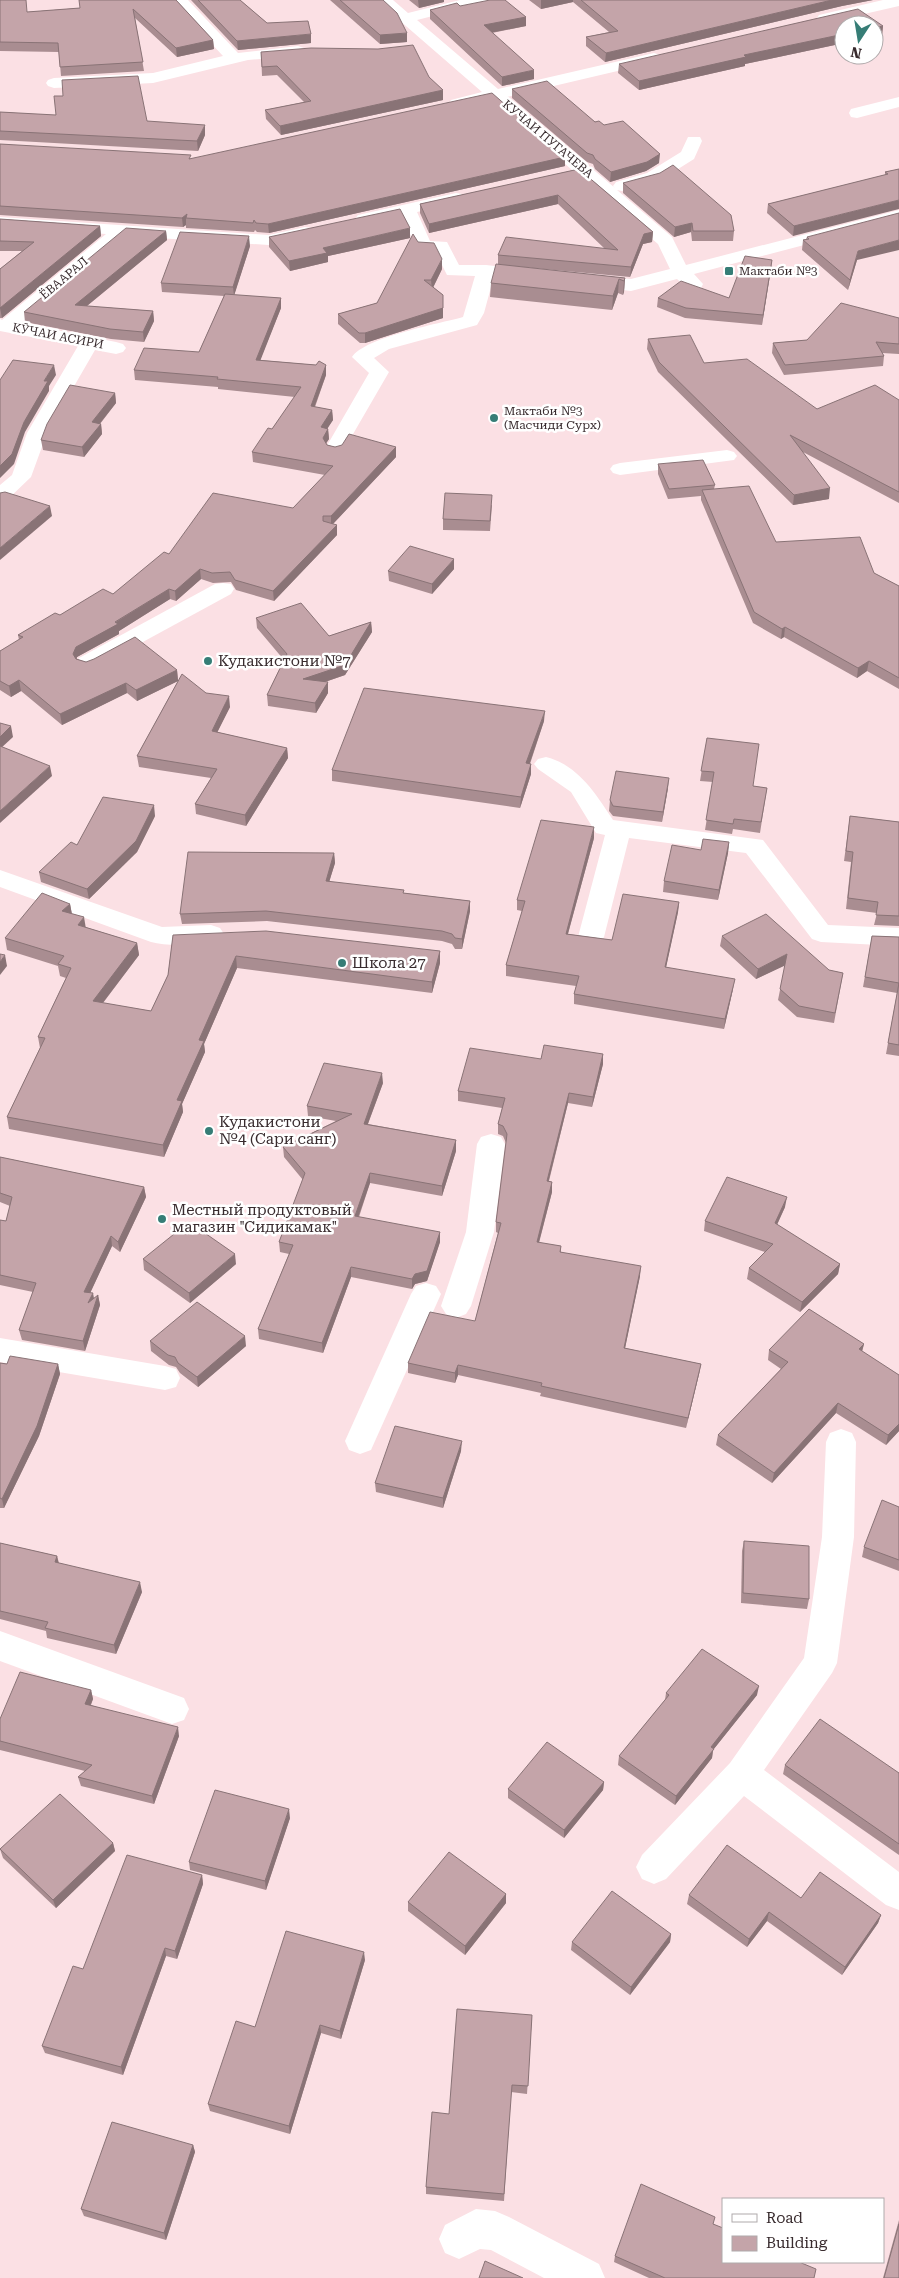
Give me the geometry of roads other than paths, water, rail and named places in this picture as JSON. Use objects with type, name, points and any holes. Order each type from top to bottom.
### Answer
[{"type":"street","points":[[179,0],[234,58]]},
{"type":"street","name":"КУЧАИ ПУГАЧЕВА","points":[[384,0],[494,95],[585,169],[666,241],[681,273],[698,288]]},
{"type":"street","points":[[405,18],[479,0]]},
{"type":"street","points":[[812,21],[899,1]]},
{"type":"street","points":[[417,47],[437,45]]},
{"type":"street","points":[[54,83],[153,78],[248,55],[311,50]]},
{"type":"street","points":[[437,108],[668,55]]},
{"type":"street","points":[[857,113],[899,102]]},
{"type":"street","points":[[608,190],[653,176],[688,155],[694,141]]},
{"type":"street","points":[[566,174],[585,169]]},
{"type":"street","points":[[352,222],[472,195]]},
{"type":"street","points":[[407,209],[424,246],[441,246],[453,271],[486,270],[544,276]]},
{"type":"street","points":[[573,279],[631,285],[899,215]]},
{"type":"street","points":[[0,222],[269,240],[324,228]]},
{"type":"street","name":"ЁВААРАЛ","points":[[3,325],[121,231]]},
{"type":"street","points":[[336,449],[379,372],[362,357],[382,346],[472,317],[486,270]]},
{"type":"street","name":"КӮЧАИ АСИРИ","points":[[3,325],[116,348]]},
{"type":"street","points":[[0,496],[21,477],[37,433],[89,343]]},
{"type":"street","points":[[620,469],[727,456]]},
{"type":"street","points":[[87,663],[223,589]]},
{"type":"street","points":[[546,764],[579,787],[605,827],[754,846],[821,933],[899,937]]},
{"type":"street","points":[[591,937],[619,829]]},
{"type":"street","points":[[5,887],[160,936],[238,933]]},
{"type":"street","points":[[456,1306],[480,1232],[491,1144]]},
{"type":"street","points":[[360,1441],[426,1294]]},
{"type":"street","points":[[0,1350],[165,1378]]},
{"type":"street","points":[[654,1867],[742,1774],[820,1664],[838,1537],[841,1442]]},
{"type":"street","points":[[0,1646],[172,1709]]},
{"type":"street","points":[[742,1774],[899,1892]]},
{"type":"street","points":[[459,2239],[476,2229],[495,2231],[585,2278]]},
{"type":"place","name":"Мактаби №3","points":[[729,271]]},
{"type":"place","name":"Мактаби №3 (Масчиди Сурх)","points":[[494,418]]},
{"type":"place","name":"Кудакистони №7","points":[[208,661]]},
{"type":"place","name":"Школа 27","points":[[342,963]]},
{"type":"place","name":"Кудакистони №4 (Сари санг)","points":[[209,1131]]},
{"type":"place","name":"Местный продуктовый магазин \"Сидикамак\"","points":[[162,1219]]}]
